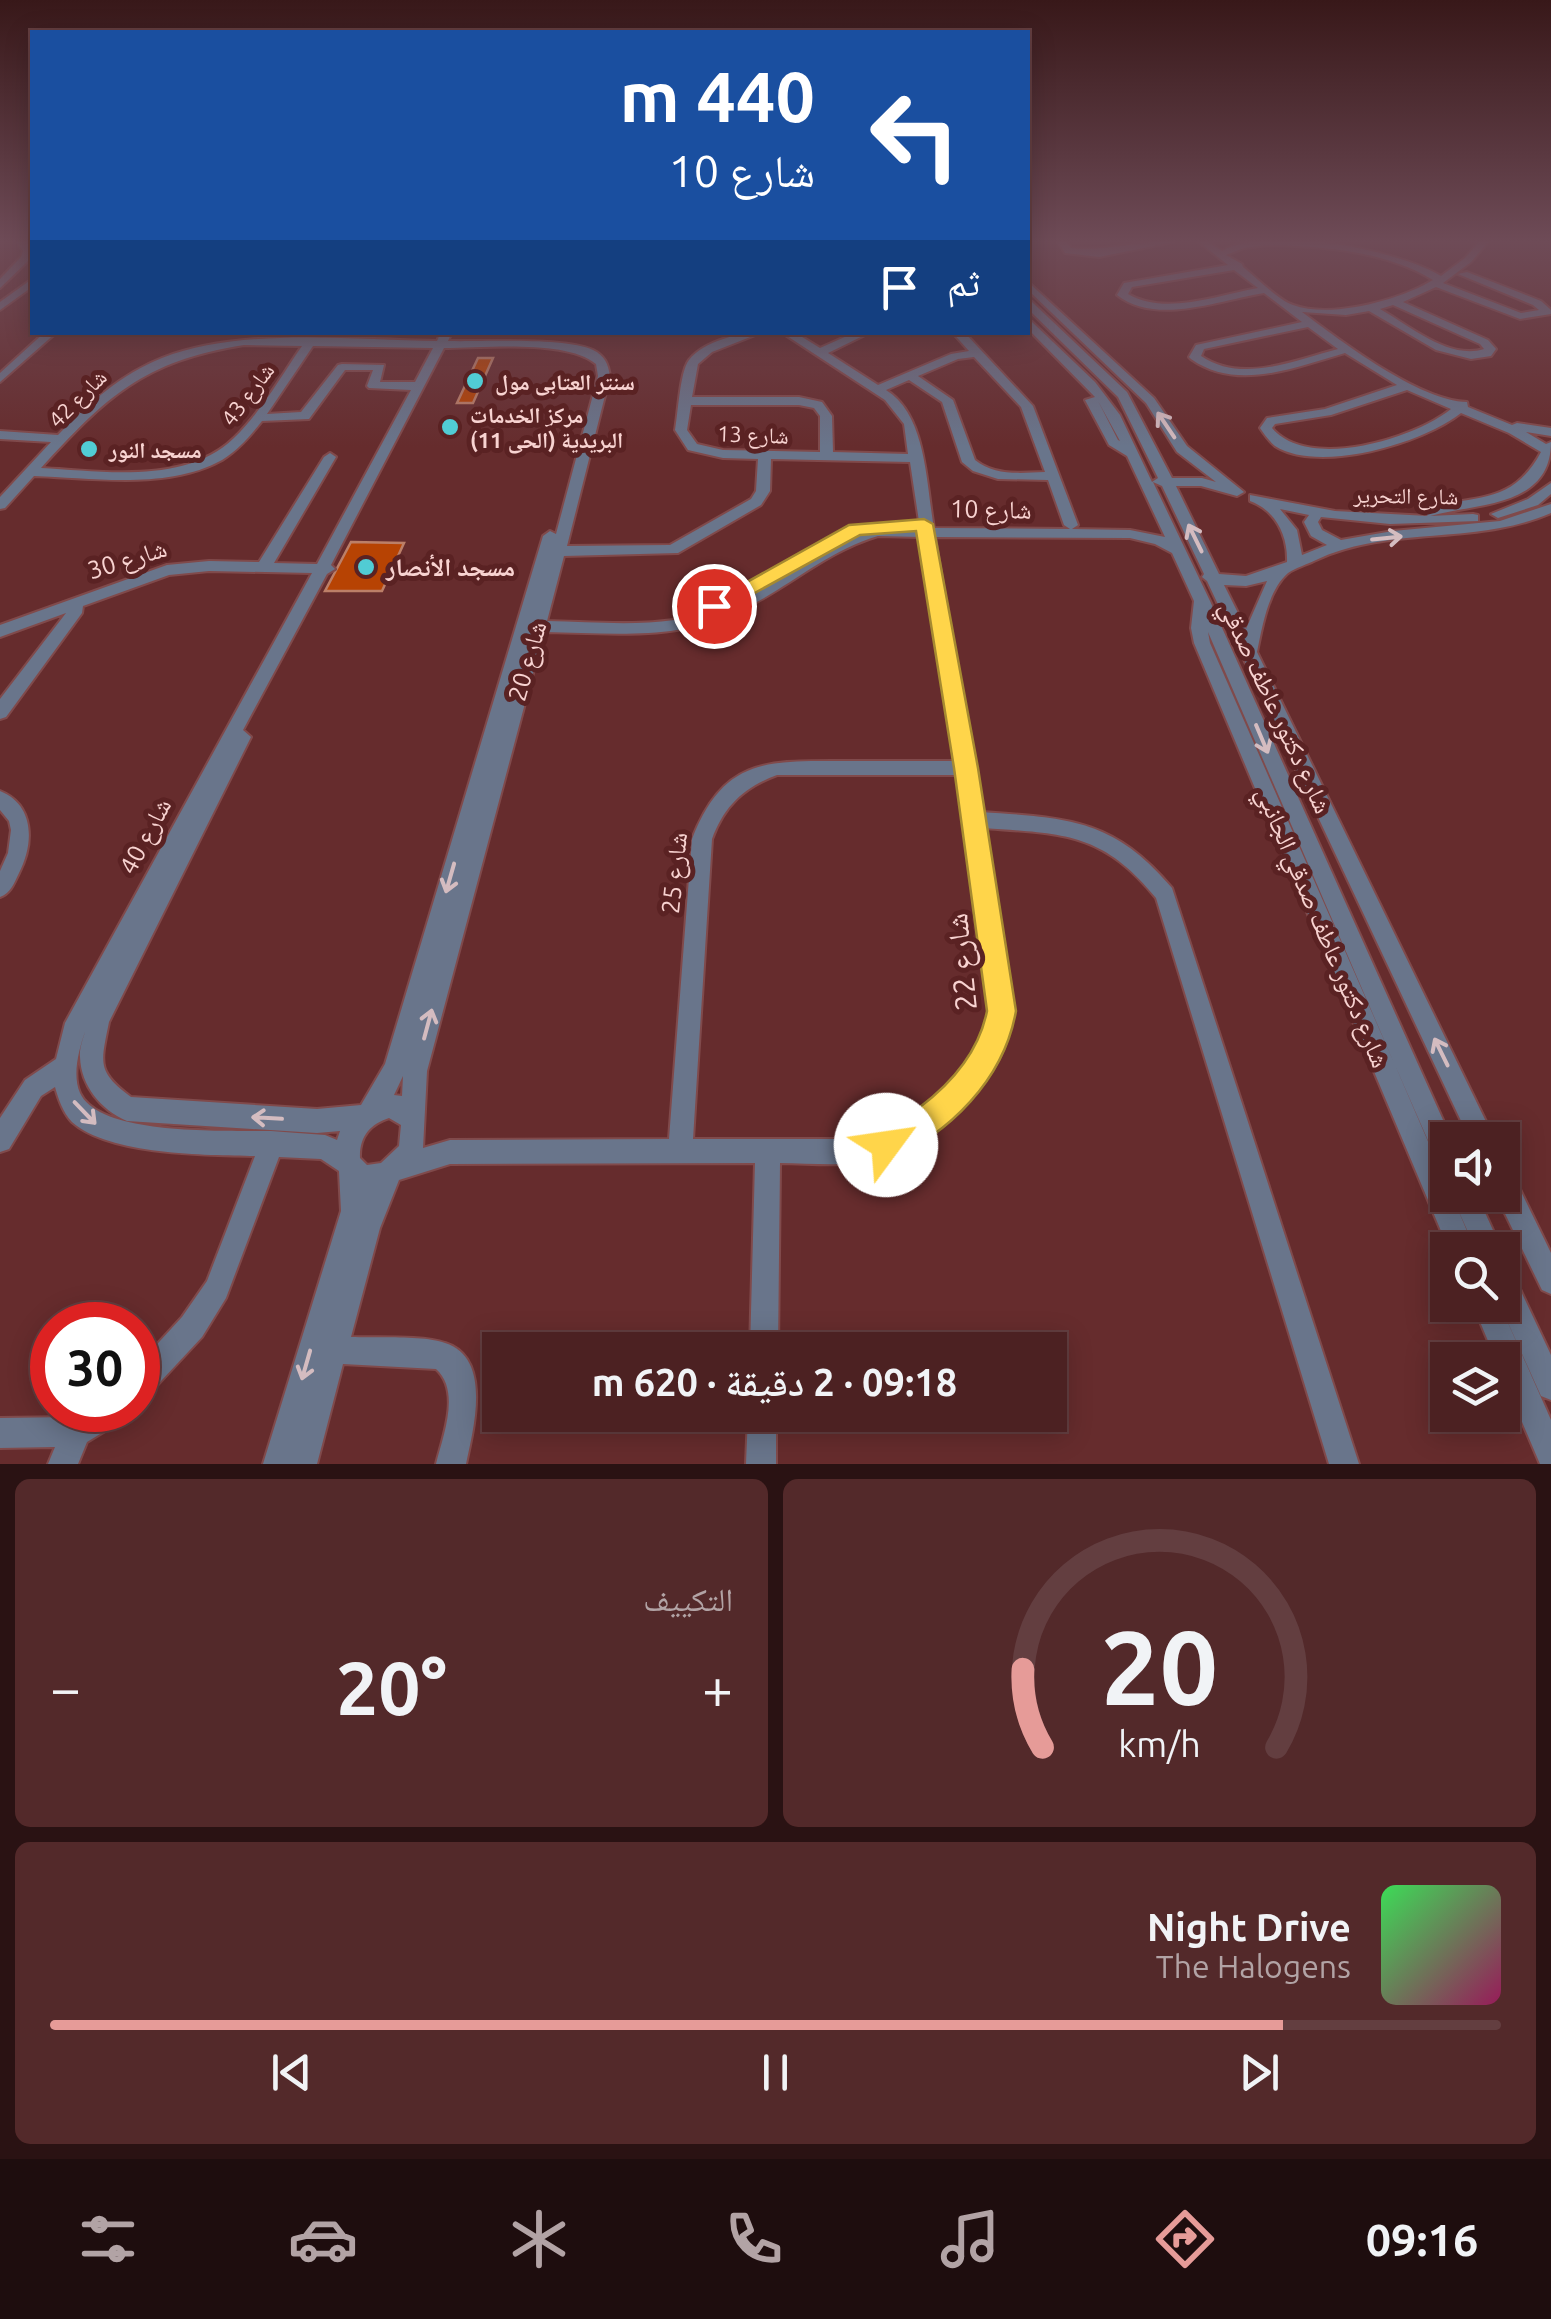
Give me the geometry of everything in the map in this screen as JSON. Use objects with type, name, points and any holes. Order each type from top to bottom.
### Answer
[{"type":"street","name":"شارع دكتور عاطف صدقي","points":[[1035,310],[1124,394],[1474,1122]]},
{"type":"street","points":[[1055,310],[1150,401],[1182,449],[1236,492]]},
{"type":"street","points":[[1291,310],[1407,386],[1550,449],[1525,488],[1492,501],[1432,511],[1423,520]]},
{"type":"street","points":[[1299,310],[1347,350],[1461,408],[1510,425],[1551,432]]},
{"type":"street","points":[[1307,310],[1325,314],[1353,310]]},
{"type":"street","points":[[1322,329],[1364,310]]},
{"type":"street","points":[[1375,310],[1449,352],[1487,354],[1490,348],[1484,342],[1413,310]]},
{"type":"street","points":[[1506,310],[1535,316],[1545,310]]},
{"type":"street","points":[[1307,324],[1200,347],[1194,357],[1214,370],[1238,374],[1347,350]]},
{"type":"street","name":"شارع دكتور عاطف صدقي","points":[[1030,326],[1104,399],[1202,600]]},
{"type":"street","points":[[0,379],[49,335]]},
{"type":"street","points":[[365,345],[371,335]]},
{"type":"street","name":"شارع 13","points":[[745,335],[715,342],[692,363],[681,430],[693,447],[722,454],[915,458]]},
{"type":"street","name":"شارع 22","points":[[394,1170],[450,1152],[860,1151],[886,1145],[932,1117],[984,1065],[996,1039],[1002,1011],[966,768],[906,416],[877,390],[790,335]]},
{"type":"street","points":[[819,354],[860,335]]},
{"type":"street","points":[[960,335],[1027,406],[1071,525]]},
{"type":"street","points":[[1027,335],[1086,394],[1113,442],[1132,454]]},
{"type":"street","name":"شارع 42","points":[[0,505],[116,384],[154,362],[199,348],[272,338],[309,344],[446,349]]},
{"type":"street","name":"شارع 20","points":[[369,1114],[396,1068],[604,376],[602,363],[590,353],[538,339],[479,348]]},
{"type":"street","name":"شارع 43","points":[[32,472],[161,473],[188,468],[233,447],[309,344]]},
{"type":"street","name":"شارع 20","points":[[446,349],[568,352],[592,366],[594,376],[555,548]]},
{"type":"street","name":"شارع 40","points":[[369,1114],[317,1120],[127,1108],[100,1088],[91,1057],[98,1020],[417,386],[446,349]]},
{"type":"street","name":"شارع 40","points":[[64,1066],[72,1031],[173,836],[325,573],[446,349]]},
{"type":"street","points":[[877,390],[955,356],[977,352]]},
{"type":"street","points":[[256,418],[305,416],[342,366],[380,367],[372,386],[417,386]]},
{"type":"street","points":[[1122,373],[1124,394]]},
{"type":"street","points":[[910,376],[946,400],[976,469],[1000,475],[1054,476]]},
{"type":"street","points":[[1407,386],[1327,412],[1272,421],[1266,428],[1276,441],[1292,448],[1362,448],[1422,433],[1461,408]]},
{"type":"street","points":[[685,402],[799,401],[818,405],[826,416],[827,456]]},
{"type":"street","points":[[0,435],[64,439]]},
{"type":"street","points":[[555,548],[664,552],[682,547],[756,502],[763,491],[765,455]]},
{"type":"street","points":[[264,567],[330,457]]},
{"type":"street","name":"شارع التحرير","points":[[1147,484],[1168,480],[1202,482],[1316,514],[1423,520],[1501,514],[1532,502],[1551,488]]},
{"type":"street","points":[[1249,652],[1254,621],[1265,594],[1288,568],[1296,544],[1290,526],[1256,498]]},
{"type":"street","name":"شارع التحرير","points":[[1187,570],[1215,578],[1253,581],[1339,545],[1511,523],[1551,508]]},
{"type":"street","name":"شارع 10","points":[[531,622],[657,626],[701,620],[739,605],[862,535],[924,528],[1140,525],[1150,522],[1158,509]]},
{"type":"street","points":[[1316,514],[1312,528],[1322,538],[1339,545]]},
{"type":"street","name":"شارع 10","points":[[924,528],[1145,535],[1178,550]]},
{"type":"street","name":"شارع 30","points":[[0,631],[167,570],[264,567],[294,573]]},
{"type":"street","name":"شارع 30","points":[[0,639],[169,578],[325,573]]},
{"type":"street","name":"شارع دكتور عاطف صدقي الجانبي","points":[[1202,600],[1198,628],[1202,643],[1361,993],[1455,1232]]},
{"type":"street","points":[[0,712],[77,609]]},
{"type":"street","name":"شارع 20","points":[[414,1123],[416,1071],[531,622]]},
{"type":"street","name":"شارع 25","points":[[680,1152],[702,839],[710,814],[726,792],[749,777],[776,768],[966,768]]},
{"type":"street","points":[[0,799],[20,820],[22,838],[17,858],[0,888]]},
{"type":"street","points":[[974,819],[1089,830],[1119,845],[1146,867],[1165,894],[1344,1464]]},
{"type":"street","points":[[1361,993],[1430,1124]]},
{"type":"street","points":[[0,1140],[33,1088],[64,1066],[68,1091],[78,1112],[98,1126],[151,1137],[325,1147],[371,1178],[394,1170]]},
{"type":"street","points":[[278,1464],[354,1211],[348,1141],[369,1114],[399,1108],[436,1147],[450,1152]]},
{"type":"street","points":[[302,1464],[368,1228],[394,1170],[414,1144],[414,1123]]},
{"type":"street","points":[[160,1362],[192,1328],[216,1289],[272,1144]]},
{"type":"street","points":[[764,1332],[768,1151]]},
{"type":"street","points":[[1518,1212],[1551,1281]]},
{"type":"street","points":[[1520,1318],[1551,1386]]},
{"type":"street","points":[[1493,1322],[1551,1454]]},
{"type":"street","points":[[333,1350],[442,1355],[456,1364],[463,1381],[452,1464]]},
{"type":"street","points":[[0,1432],[30,1432]]},
{"type":"street","points":[[63,1464],[76,1432]]},
{"type":"street","points":[[761,1464],[762,1432]]},
{"type":"building","name":"سنتر العتابى مول","points":[[478,358],[493,358],[473,403],[457,403]]},
{"type":"building","name":"مسجد الأنصار","points":[[351,542],[404,543],[382,591],[325,591]]},
{"type":"place","name":"سنتر العتابى مول","points":[[475,381]]},
{"type":"place","name":"مركز الخدمات البريدية (الحى 11)","points":[[450,427]]},
{"type":"place","name":"مسجد النور","points":[[89,449]]},
{"type":"place","name":"مسجد الأنصار","points":[[366,567]]},
{"type":"route","points":[[714,606],[856,529],[924,524],[1002,1011],[996,1039],[984,1065],[932,1117],[886,1145]]}]
